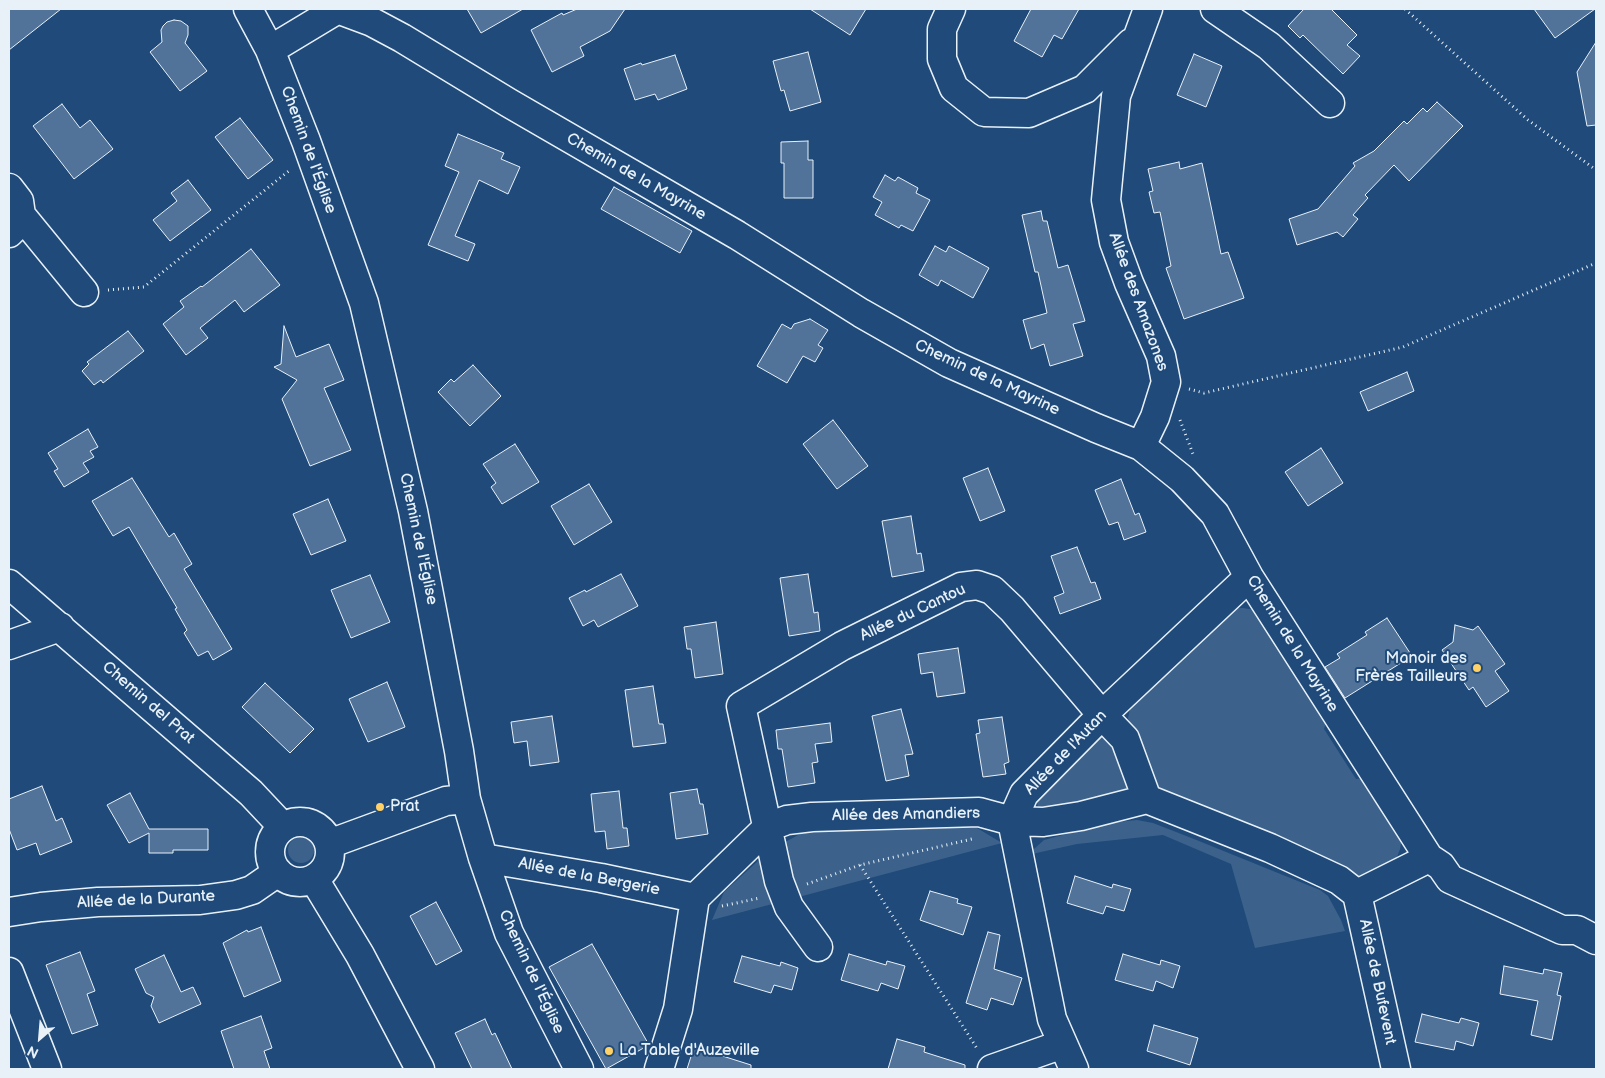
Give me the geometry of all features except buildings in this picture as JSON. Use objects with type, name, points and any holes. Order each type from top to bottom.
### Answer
[{"type":"street","points":[[270,50],[338,9]]},
{"type":"street","name":"Chemin de la Mayrine","points":[[338,9],[372,22],[402,38],[508,103],[737,235],[860,313],[949,363],[1141,446],[1182,479],[1215,514],[1249,577],[1435,862],[1450,879],[1562,930],[1586,935]]},
{"type":"street","points":[[951,9],[942,28],[942,59],[954,88],[984,112],[1029,113],[1085,89],[1137,37]]},
{"type":"street","name":"Allée des Amazones","points":[[1141,446],[1155,417],[1166,382],[1161,356],[1114,242],[1106,200],[1116,96],[1148,9]]},
{"type":"street","points":[[1215,9],[1269,46],[1330,103]]},
{"type":"street","name":"Chemin de l'Église","points":[[253,10],[306,141],[364,303],[413,511],[466,799],[483,858],[509,933],[579,1069]]},
{"type":"street","points":[[9,188],[19,201],[21,208],[15,224],[84,292]]},
{"type":"street","name":"Allée de l'Autan","points":[[1012,821],[1024,794],[1102,715],[1249,577]]},
{"type":"street","name":"Chemin del Prat","points":[[9,584],[252,792],[283,827]]},
{"type":"street","name":"Allée du Cantou","points":[[768,827],[741,706],[842,646],[961,587],[977,585],[992,590],[1012,609],[1102,715],[1125,739],[1147,799]]},
{"type":"street","points":[[9,645],[60,627]]},
{"type":"street","points":[[329,844],[446,801],[466,799]]},
{"type":"street","points":[[1147,799],[1270,848],[1339,880],[1357,894],[1435,862]]},
{"type":"street","name":"Allée des Amandiers","points":[[695,898],[768,827],[787,820],[812,817],[979,812],[1012,821],[1043,822],[1147,799]]},
{"type":"street","points":[[1012,821],[1052,1019],[1074,1069]]},
{"type":"street","points":[[299,822],[309,824],[318,828],[329,844],[328,864],[314,879],[302,882],[291,881],[274,868],[270,848],[276,834],[283,827],[299,822]]},
{"type":"street","points":[[768,827],[783,892],[789,907],[818,947]]},
{"type":"street","name":"Allée de la Bergerie","points":[[483,858],[600,878],[695,898]]},
{"type":"street","name":"Allée de la Durante","points":[[9,912],[98,902],[200,900],[236,895],[252,890],[278,872]]},
{"type":"street","points":[[314,879],[360,955],[420,1069]]},
{"type":"street","name":"Allée de Bufevent","points":[[1357,894],[1396,1069]]},
{"type":"street","points":[[659,1069],[678,1009],[695,898]]},
{"type":"street","points":[[9,972],[47,1069]]},
{"type":"street","points":[[986,1061],[1063,1044]]},
{"type":"path","points":[[1405,9],[1528,120],[1596,170]]},
{"type":"path","points":[[84,292],[144,287],[293,167]]},
{"type":"path","points":[[1166,382],[1204,393],[1403,347],[1596,263]]},
{"type":"path","points":[[1179,418],[1196,462]]},
{"type":"path","points":[[695,898],[723,906],[783,892],[860,865],[976,838]]},
{"type":"path","points":[[860,865],[986,1061]]},
{"type":"shaded area","points":[[1243,608],[1261,611],[1329,713],[1324,729],[1356,779],[1369,778],[1403,832],[1400,849],[1394,865],[1369,878],[1358,876],[1237,826],[1160,791],[1150,782],[1132,736],[1128,718],[1132,700],[1228,609]]},
{"type":"shaded area","points":[[1096,736],[1107,736],[1133,776],[1129,792],[1042,812],[1038,808],[1038,794]]},
{"type":"shaded area","points":[[1137,820],[1153,823],[1320,890],[1328,896],[1345,931],[1255,948],[1231,864],[1163,835],[1077,844],[1032,854],[1034,849],[1044,840],[1108,823]]},
{"type":"shaded area","points":[[967,822],[1002,843],[712,920],[724,892],[770,850],[804,832]]},
{"type":"shaded area","points":[[301,837],[310,841],[314,850],[310,859],[301,863],[292,859],[288,850],[292,841]]},
{"type":"place","name":"Manoir des Frères Tailleurs","points":[[1477,668]]},
{"type":"place","name":"Prat","points":[[380,807]]},
{"type":"place","name":"La Table d'Auzeville","points":[[609,1051]]}]
